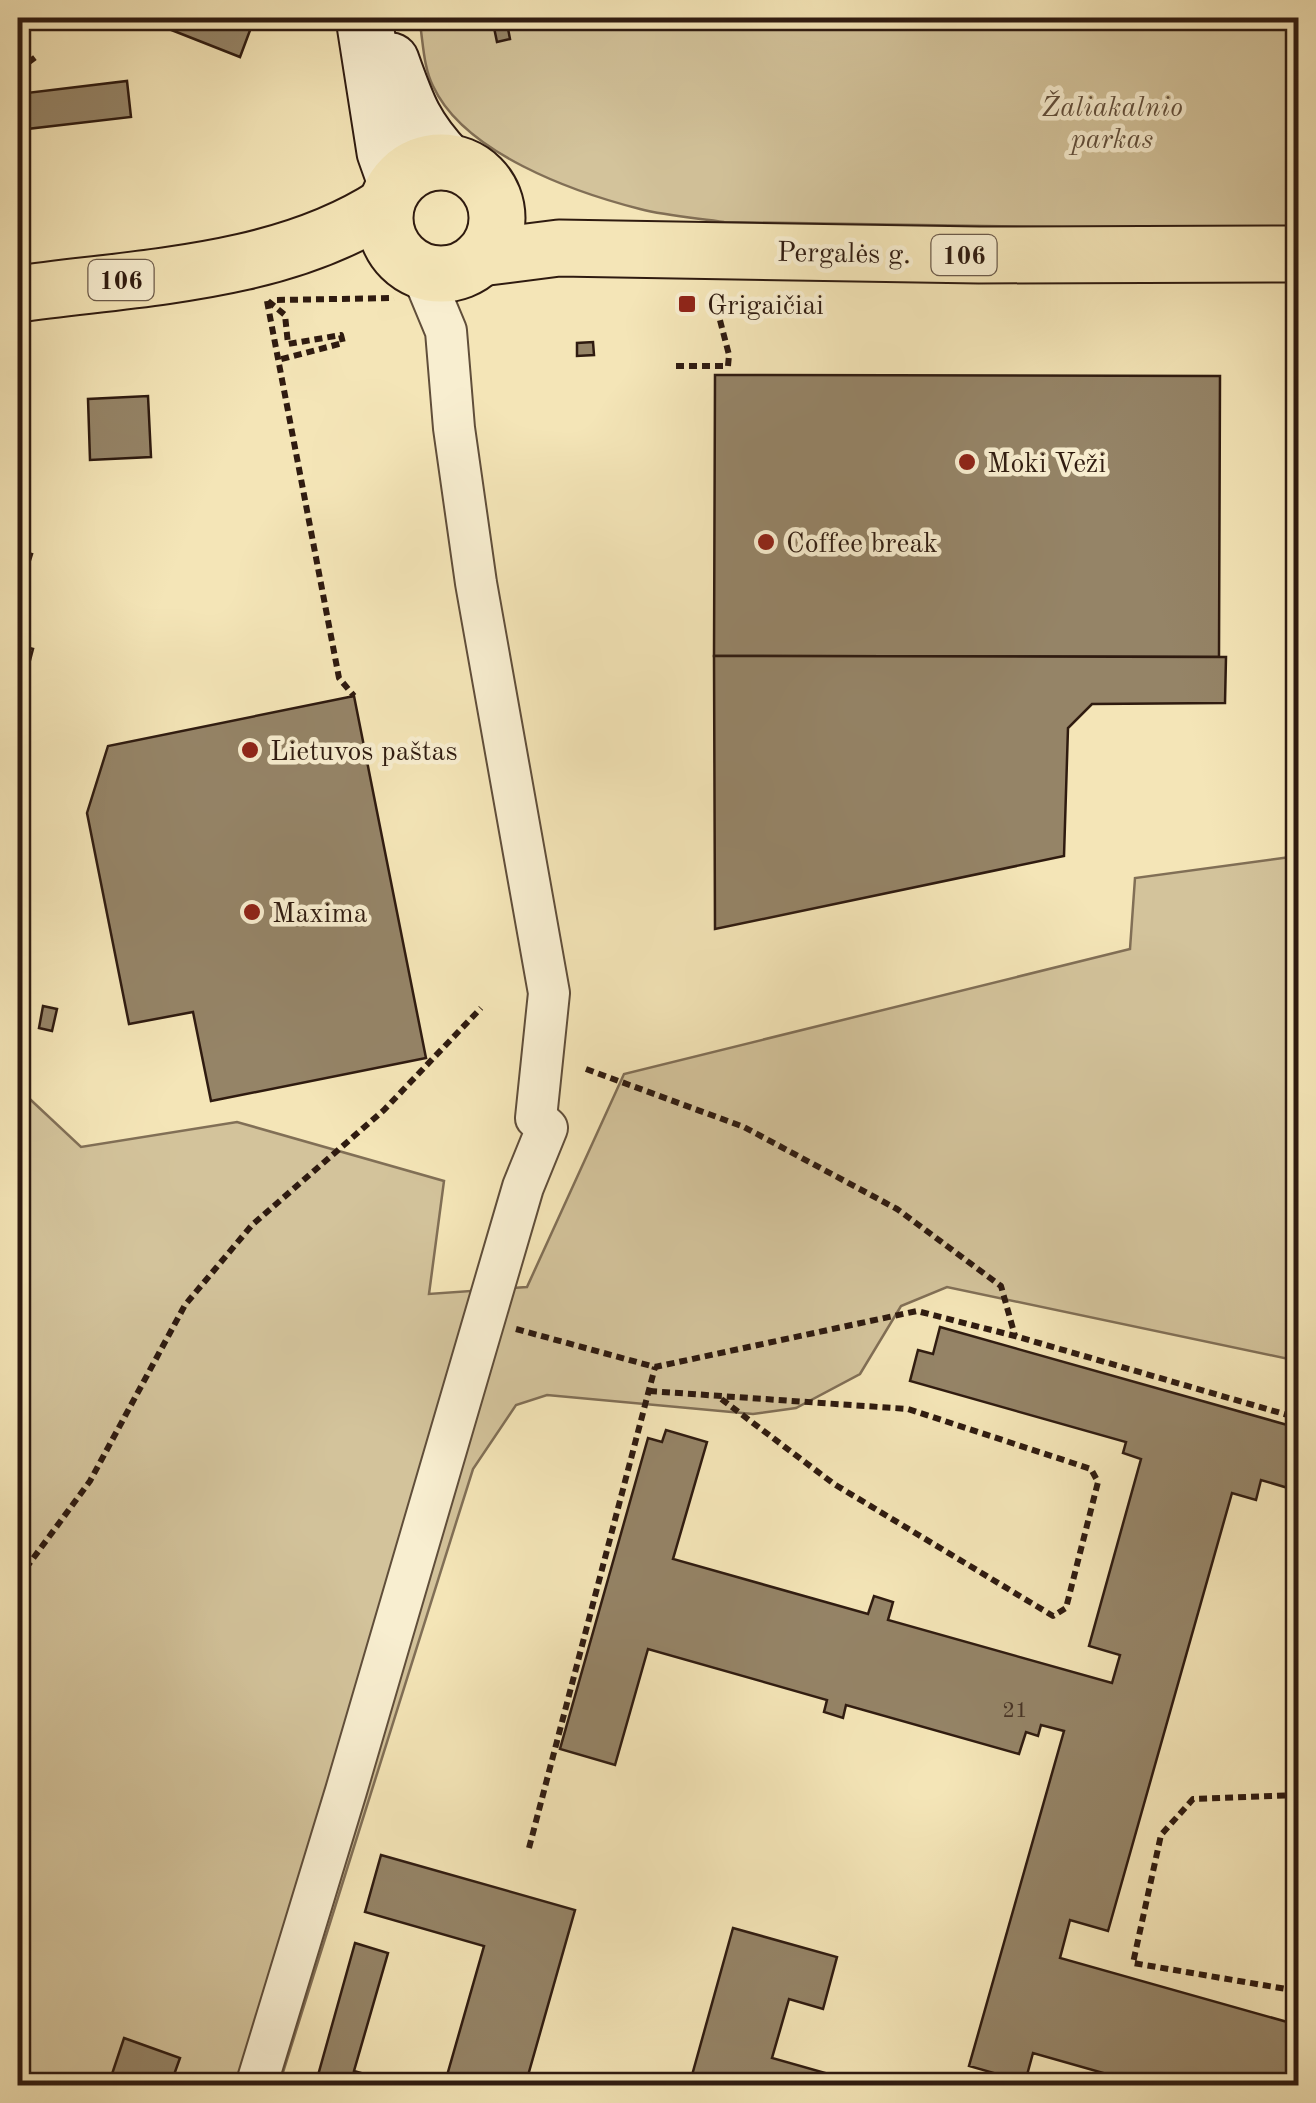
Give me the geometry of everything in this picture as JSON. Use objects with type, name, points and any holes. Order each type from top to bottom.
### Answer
[{"type":"main road","points":[[447,162],[476,174],[494,200],[496,231],[443,265],[388,236],[391,194],[410,170],[428,163],[447,162]]},
{"type":"main road","name":"Pergalės g.","points":[[18,294],[224,264],[322,240],[351,228],[391,194]]},
{"type":"main road","name":"Pergalės g.","points":[[494,200],[562,232],[630,248]]},
{"type":"main road","name":"Pergalės g.","points":[[224,264],[443,265],[559,248],[979,255],[1298,254]]},
{"type":"street","points":[[364,18],[391,194]]},
{"type":"street","points":[[376,18],[410,115],[447,162]]},
{"type":"street","points":[[256,2086],[523,1187],[547,1128],[536,1118],[550,993],[476,583],[454,428],[443,265]]},
{"type":"path","points":[[18,70],[37,56]]},
{"type":"path","points":[[676,366],[728,366],[729,355],[714,297]]},
{"type":"path","points":[[278,360],[343,343],[340,336],[288,344],[284,316],[267,301],[278,360],[339,678],[354,696]]},
{"type":"path","points":[[18,1579],[90,1480],[185,1305],[252,1225],[384,1110],[481,1008]]},
{"type":"path","points":[[586,1069],[744,1127],[897,1210],[1002,1286],[1015,1336]]},
{"type":"path","points":[[484,1320],[656,1367],[917,1311],[1298,1418]]},
{"type":"path","points":[[529,1848],[656,1367]]},
{"type":"path","points":[[649,1391],[908,1408],[1091,1469],[1098,1482],[1066,1608],[1053,1616],[851,1494],[720,1398]]},
{"type":"path","points":[[1298,1795],[1192,1799],[1161,1835],[1132,1962],[1298,1992]]},
{"type":"path","points":[[1068,2086],[1076,2082],[1088,2086]]},
{"type":"green space","name":"Žaliakalnio parkas","points":[[419,18],[1298,18],[1298,231],[724,222],[640,209],[553,180],[494,150],[469,131],[448,110],[433,86]]},
{"type":"green space","points":[[1298,856],[1298,1361],[947,1287],[901,1306],[860,1374],[796,1408],[753,1414],[547,1395],[516,1405],[473,1469],[279,2085],[18,2085],[18,1088],[81,1147],[237,1122],[444,1181],[429,1294],[527,1287],[624,1074],[1130,949],[1135,878]]},
{"type":"building","points":[[141,18],[233,18],[252,25],[240,57]]},
{"type":"building","points":[[492,18],[506,18],[510,39],[497,42]]},
{"type":"building","points":[[127,81],[131,117],[18,130],[18,94]]},
{"type":"building","points":[[593,342],[594,355],[577,356],[577,343]]},
{"type":"building","name":"Moki Veži","points":[[715,375],[1220,376],[1219,657],[714,656]]},
{"type":"building","points":[[148,396],[151,457],[90,460],[88,399]]},
{"type":"building","points":[[18,550],[32,554],[25,576],[18,574]]},
{"type":"building","points":[[18,645],[33,649],[18,706]]},
{"type":"building","points":[[714,656],[1226,657],[1225,703],[1092,704],[1068,728],[1064,856],[715,929]]},
{"type":"building","name":"Maxima","points":[[354,696],[426,1058],[211,1101],[193,1012],[129,1024],[87,813],[108,746]]},
{"type":"building","points":[[43,1006],[57,1009],[52,1031],[39,1028]]},
{"type":"building","points":[[940,1327],[1298,1428],[1298,1491],[1261,1480],[1256,1500],[1232,1493],[1108,1931],[1070,1920],[1060,1958],[1298,2025],[1298,2086],[1149,2086],[1033,2053],[1024,2086],[1005,2086],[1008,2077],[969,2066],[1064,1731],[1041,1725],[1038,1736],[1026,1732],[1019,1754],[846,1705],[843,1718],[824,1712],[827,1700],[648,1649],[615,1765],[560,1749],[648,1438],[662,1442],[666,1430],[707,1442],[673,1559],[868,1614],[874,1596],[893,1602],[888,1620],[1112,1683],[1120,1655],[1089,1646],[1141,1459],[1123,1453],[1126,1442],[910,1381],[918,1350],[933,1354]]},
{"type":"building","points":[[381,1855],[575,1910],[525,2086],[444,2086],[484,1946],[365,1912]]},
{"type":"building","points":[[733,1928],[837,1957],[823,2009],[789,1999],[772,2058],[871,2086],[689,2086]]},
{"type":"building","points":[[355,1943],[388,1953],[354,2071],[406,2086],[315,2086]]},
{"type":"building","points":[[124,2038],[180,2058],[170,2086],[135,2086],[111,2077]]},
{"type":"place","name":"Grigaičiai","points":[[687,304]]},
{"type":"place","name":"Moki Veži","points":[[967,462]]},
{"type":"place","name":"Coffee break","points":[[766,542]]},
{"type":"place","name":"Lietuvos paštas","points":[[250,750]]},
{"type":"place","name":"Maxima","points":[[252,912]]}]
